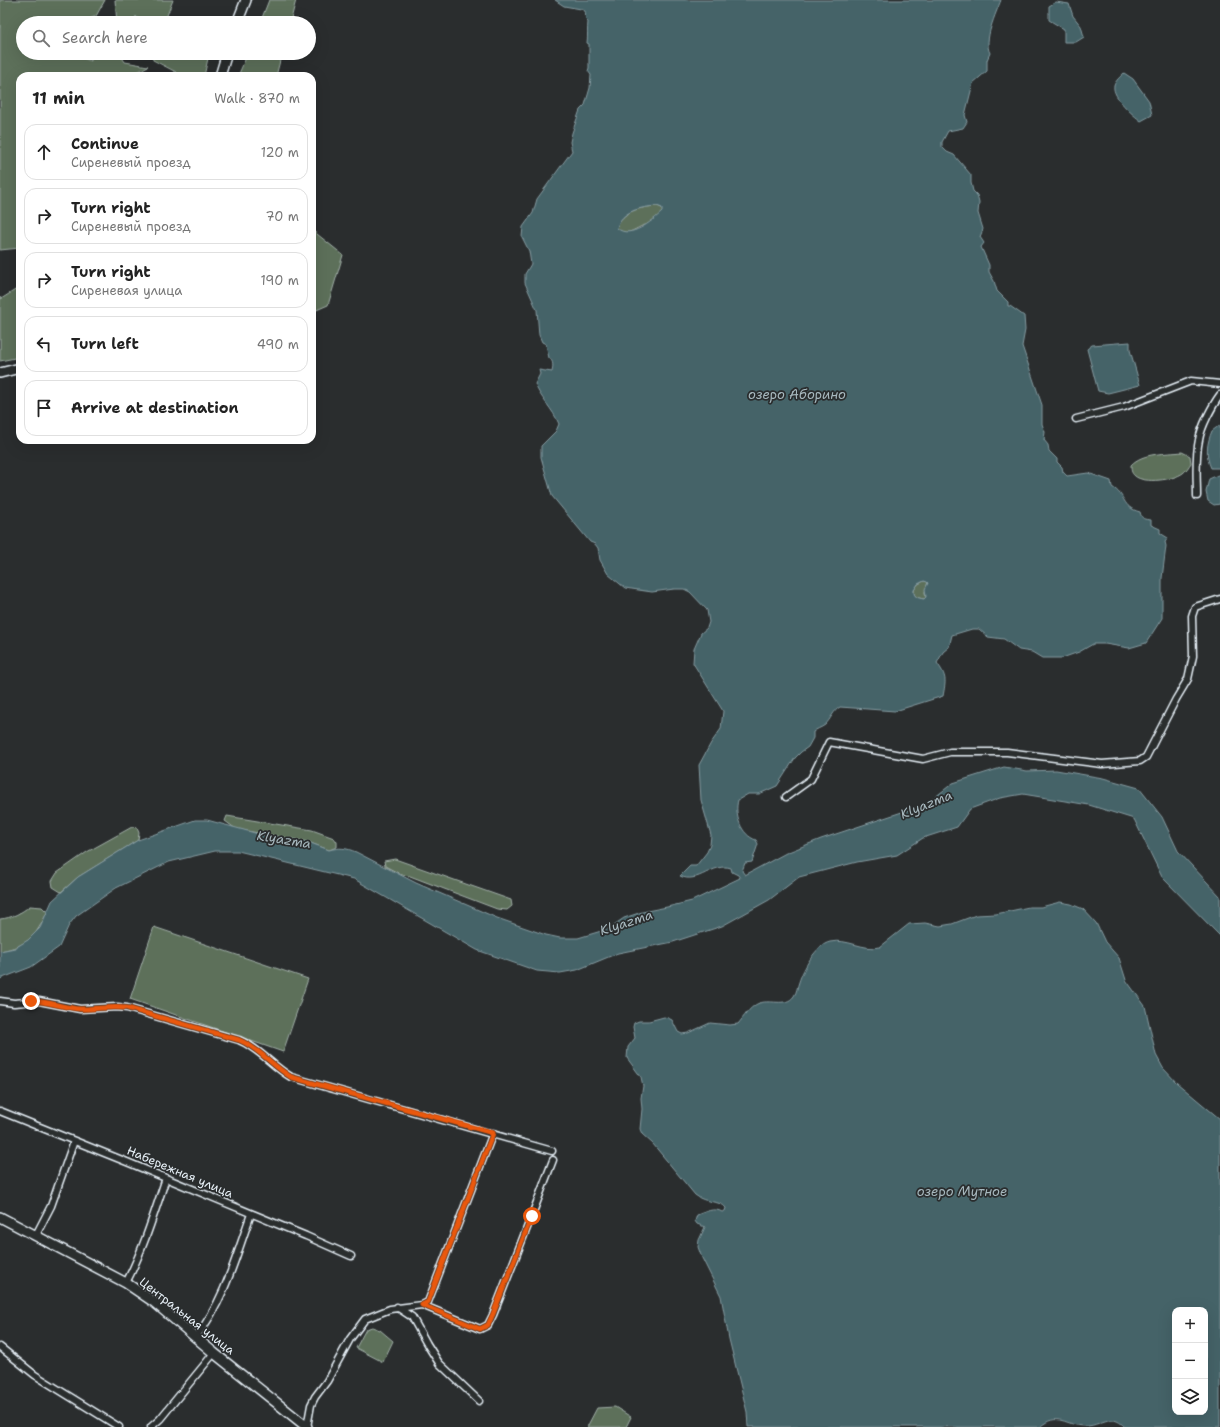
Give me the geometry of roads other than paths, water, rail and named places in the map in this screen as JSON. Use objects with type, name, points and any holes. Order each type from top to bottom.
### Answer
[{"type":"main road","points":[[240,16],[246,0]]},
{"type":"main road","points":[[221,72],[225,60]]},
{"type":"main road","points":[[0,373],[16,369]]},
{"type":"main road","name":"Центральная улица","points":[[0,1217],[126,1283],[168,1313],[214,1353],[307,1427]]},
{"type":"street","points":[[1076,419],[1124,407],[1191,381],[1220,384]]},
{"type":"street","points":[[1197,496],[1199,439],[1214,404],[1220,396]]},
{"type":"street","points":[[786,797],[811,779],[830,742],[923,759],[950,752],[1007,752],[1102,764],[1140,761],[1146,757],[1188,678],[1194,656],[1192,616],[1195,607],[1220,599]]},
{"type":"street","points":[[0,1001],[14,1003],[39,1001],[80,1009],[117,1007],[127,1008],[239,1040],[255,1048],[281,1071],[291,1077],[493,1133],[552,1151]]},
{"type":"street","name":"Набережная улица","points":[[0,1111],[166,1178],[351,1256]]},
{"type":"street","points":[[307,1427],[311,1406],[358,1326],[372,1315],[397,1307],[422,1305],[428,1302],[493,1133]]},
{"type":"street","points":[[36,1235],[51,1206],[74,1140]]},
{"type":"street","points":[[422,1305],[480,1329],[488,1325],[553,1160]]},
{"type":"street","points":[[126,1283],[137,1263],[166,1178]]},
{"type":"street","points":[[196,1337],[207,1323],[222,1294],[251,1214]]},
{"type":"street","points":[[397,1307],[412,1317],[439,1363],[479,1401]]},
{"type":"street","points":[[0,1347],[35,1375],[120,1427]]},
{"type":"street","points":[[151,1427],[165,1413],[214,1353]]},
{"type":"water","name":"озеро Аборино","points":[[555,0],[1001,0],[993,19],[989,34],[988,48],[990,53],[987,60],[987,71],[973,83],[965,115],[967,122],[963,128],[948,131],[942,142],[942,147],[947,152],[954,155],[971,175],[973,191],[977,195],[979,203],[978,213],[983,229],[980,237],[984,243],[981,247],[989,265],[989,272],[997,291],[1008,302],[1008,306],[1024,316],[1025,330],[1022,346],[1042,405],[1042,424],[1045,432],[1044,440],[1048,445],[1049,451],[1057,459],[1057,462],[1067,476],[1088,473],[1111,481],[1112,487],[1117,490],[1130,507],[1140,512],[1144,519],[1151,520],[1151,525],[1160,529],[1160,533],[1168,538],[1165,542],[1166,546],[1162,578],[1162,618],[1146,643],[1129,648],[1105,644],[1093,644],[1079,652],[1062,658],[1042,658],[1032,652],[1019,650],[1004,639],[988,637],[979,629],[972,629],[952,635],[949,647],[943,652],[937,663],[943,672],[945,679],[943,696],[895,711],[840,707],[825,725],[813,732],[813,738],[808,747],[795,758],[777,786],[759,794],[748,794],[738,800],[737,812],[740,824],[746,834],[756,840],[758,844],[752,862],[745,863],[742,871],[745,875],[786,853],[821,839],[905,811],[921,808],[953,783],[1004,767],[1027,771],[1056,770],[1103,778],[1139,788],[1162,817],[1178,851],[1220,896],[1220,936],[1162,877],[1134,819],[1089,805],[1023,794],[1000,798],[970,809],[957,827],[923,838],[897,855],[857,862],[799,877],[769,900],[722,926],[673,942],[618,953],[577,970],[560,973],[537,971],[477,950],[354,879],[238,851],[215,851],[169,862],[116,888],[76,916],[69,925],[59,947],[31,967],[0,979],[0,951],[15,948],[28,940],[40,928],[52,901],[78,877],[138,840],[195,820],[207,820],[255,833],[308,842],[329,850],[340,848],[356,852],[416,883],[497,918],[546,935],[560,938],[578,938],[608,929],[624,918],[642,912],[692,901],[740,878],[732,872],[731,868],[724,867],[693,878],[680,876],[690,866],[696,866],[707,852],[710,845],[711,835],[701,800],[699,765],[711,743],[721,729],[723,711],[693,663],[694,649],[701,633],[707,628],[709,622],[707,610],[690,592],[684,589],[652,592],[625,588],[608,574],[600,560],[598,548],[595,544],[590,542],[552,496],[541,457],[541,446],[556,431],[559,424],[535,384],[540,374],[539,370],[552,372],[553,364],[549,358],[546,344],[542,342],[539,335],[537,310],[525,283],[525,274],[531,264],[529,251],[522,237],[523,227],[533,213],[537,199],[572,151],[570,142],[572,133],[580,110],[585,105],[590,88],[591,75],[588,71],[588,22],[586,20],[585,11],[564,6]],"holes":[[[657,206],[662,208],[662,212],[641,228],[628,232],[617,228],[619,222],[632,211],[645,207]],[[924,581],[928,583],[925,589],[926,597],[924,599],[916,597],[914,594],[914,590],[918,584]]]},
{"type":"water","points":[[1056,2],[1069,4],[1073,16],[1081,26],[1084,37],[1076,42],[1064,42],[1064,29],[1049,20],[1049,6]]},
{"type":"water","points":[[1124,73],[1133,79],[1149,101],[1152,115],[1141,121],[1124,105],[1114,90],[1116,82]]},
{"type":"water","points":[[1130,342],[1130,350],[1140,385],[1108,393],[1098,391],[1087,349],[1092,345]]},
{"type":"water","points":[[1220,425],[1220,468],[1211,468],[1207,454],[1209,440],[1212,431]]},
{"type":"water","points":[[1220,475],[1220,504],[1214,505],[1208,501],[1206,492],[1209,479]]},
{"type":"water","name":"озеро Мутное","points":[[1060,902],[1071,904],[1083,909],[1096,923],[1105,942],[1119,958],[1126,980],[1145,1006],[1156,1055],[1163,1068],[1177,1083],[1220,1119],[1220,1427],[1125,1427],[1120,1422],[1115,1420],[1084,1426],[1062,1420],[1052,1420],[1046,1422],[1040,1427],[748,1427],[747,1412],[729,1339],[721,1296],[698,1247],[699,1240],[705,1227],[697,1224],[695,1221],[697,1215],[706,1211],[716,1210],[722,1212],[725,1211],[726,1208],[721,1204],[704,1200],[695,1195],[653,1144],[642,1134],[640,1129],[643,1086],[641,1077],[627,1058],[628,1047],[635,1038],[633,1027],[634,1023],[664,1017],[672,1020],[678,1032],[682,1034],[688,1033],[710,1023],[730,1025],[738,1024],[749,1010],[757,1004],[762,1002],[782,1002],[791,1000],[795,994],[807,964],[815,953],[825,944],[836,941],[874,948],[880,947],[909,924],[925,923],[940,926],[952,924],[976,915],[996,914],[1029,907],[1041,907]]},
{"type":"water label","name":"Klyazma","points":[[926,804]]},
{"type":"water label","name":"Klyazma","points":[[284,839]]},
{"type":"water label","name":"Klyazma","points":[[626,922]]}]
